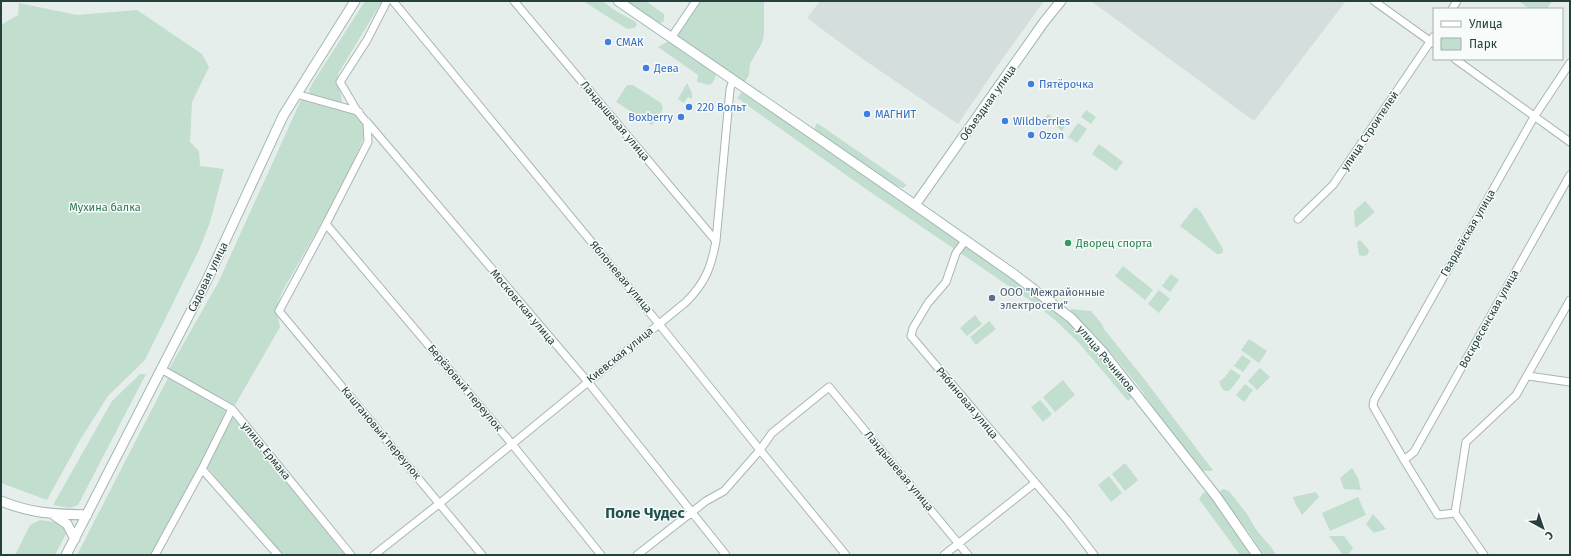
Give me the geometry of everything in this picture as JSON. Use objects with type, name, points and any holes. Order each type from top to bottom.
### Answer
[{"type":"main road","name":"Садовая улица","points":[[66,555],[207,280],[271,139],[296,94],[355,1]]},
{"type":"main road","points":[[618,1],[671,38]]},
{"type":"main road","name":"Объездная улица","points":[[915,205],[1061,1]]},
{"type":"main road","name":"улица Речников","points":[[671,38],[915,205],[1056,306],[1083,330],[1102,351],[1216,496],[1257,555]]},
{"type":"main road","points":[[1,501],[17,508],[54,515],[87,515]]},
{"type":"main road","points":[[54,515],[67,524],[75,539]]},
{"type":"street","points":[[326,224],[368,142],[367,123],[357,111],[340,82],[367,40],[387,1]]},
{"type":"street","name":"Яблоневая улица","points":[[393,1],[659,324],[846,555]]},
{"type":"street","name":"Ландышевая улица","points":[[514,1],[716,242]]},
{"type":"street","points":[[671,38],[696,1]]},
{"type":"street","points":[[1374,1],[1433,40]]},
{"type":"street","name":"улица Строителей","points":[[1298,220],[1333,185],[1433,40]]},
{"type":"street","points":[[1456,60],[1570,142]]},
{"type":"street","name":"Гвардейская улица","points":[[1404,460],[1373,406],[1374,400],[1534,117],[1570,64]]},
{"type":"street","name":"Киевская улица","points":[[374,555],[686,302],[702,283],[712,262],[716,242],[730,89],[733,80]]},
{"type":"street","points":[[296,94],[357,111]]},
{"type":"street","name":"Московская улица","points":[[357,111],[588,382],[726,555]]},
{"type":"street","name":"Воскресенская улица","points":[[1404,460],[1414,452],[1570,175]]},
{"type":"street","name":"Каштановый переулок","points":[[326,224],[279,311],[482,555]]},
{"type":"street","name":"Берёзовый переулок","points":[[326,224],[512,444],[601,555]]},
{"type":"street","name":"Рябиновая улица","points":[[965,241],[956,253],[946,282],[928,303],[913,328],[911,336],[1094,555]]},
{"type":"street","points":[[1484,555],[1455,514],[1466,442],[1516,395],[1570,300]]},
{"type":"street","name":"улица Ермака","points":[[161,369],[232,409],[351,555]]},
{"type":"street","points":[[1528,376],[1570,382]]},
{"type":"street","name":"Ландышевая улица","points":[[760,450],[772,433],[829,387],[968,555]]},
{"type":"street","points":[[155,555],[232,409]]},
{"type":"street","points":[[636,555],[706,501],[724,491],[760,450]]},
{"type":"street","points":[[1404,460],[1438,515],[1455,514]]},
{"type":"street","points":[[202,468],[278,555]]},
{"type":"street","points":[[944,555],[1035,483]]},
{"type":"shaded area","points":[[820,1],[1044,1],[958,124],[857,55],[807,18]]},
{"type":"shaded area","points":[[1091,1],[1346,1],[1254,121]]},
{"type":"green space","points":[[365,1],[382,1],[338,74],[342,102],[326,101],[310,96],[309,90],[312,84]]},
{"type":"green space","points":[[583,1],[602,1],[636,22],[637,25],[634,28],[627,29]]},
{"type":"green space","points":[[624,1],[646,1],[664,14],[664,21],[661,23],[657,22]]},
{"type":"green space","points":[[700,1],[764,1],[764,34],[762,43],[750,64],[749,75],[743,84],[675,37]]},
{"type":"green space","points":[[1522,1],[1552,1],[1548,8],[1528,8],[1521,3]]},
{"type":"green space","name":"Мухина балка","points":[[19,3],[77,15],[137,10],[202,54],[209,67],[192,102],[190,142],[199,151],[200,166],[224,169],[210,222],[200,248],[145,360],[108,396],[80,440],[47,500],[1,483],[1,25],[18,15]]},
{"type":"green space","points":[[669,41],[712,70],[716,75],[710,85],[697,82],[698,75],[658,47]]},
{"type":"green space","points":[[687,83],[692,93],[692,99],[688,97],[684,103],[678,99]]},
{"type":"green space","points":[[627,85],[633,85],[661,103],[663,109],[652,125],[616,102]]},
{"type":"green space","points":[[742,92],[803,132],[923,217],[994,263],[1054,307],[1100,352],[1134,395],[1128,401],[1079,343],[1055,320],[1034,303],[866,189],[737,98]]},
{"type":"green space","points":[[301,100],[357,115],[364,126],[364,137],[351,168],[335,199],[282,292],[276,309],[280,327],[235,405],[169,369],[218,283]]},
{"type":"green space","points":[[1086,110],[1096,117],[1091,124],[1081,117]]},
{"type":"green space","points":[[1048,114],[1065,126],[1062,131],[1045,118]]},
{"type":"green space","points":[[817,123],[907,185],[903,188],[897,186],[815,132]]},
{"type":"green space","points":[[1078,123],[1087,129],[1077,143],[1068,137]]},
{"type":"green space","points":[[1099,144],[1123,162],[1116,171],[1092,154]]},
{"type":"green space","points":[[1365,201],[1375,212],[1355,227],[1354,211]]},
{"type":"green space","points":[[1195,207],[1201,212],[1223,249],[1223,252],[1220,254],[1217,254],[1180,226]]},
{"type":"green space","points":[[1360,240],[1369,250],[1368,254],[1365,256],[1359,255],[1357,242]]},
{"type":"green space","points":[[1123,266],[1153,290],[1145,300],[1115,276]]},
{"type":"green space","points":[[1171,274],[1179,280],[1170,292],[1162,286]]},
{"type":"green space","points":[[1159,290],[1170,299],[1159,313],[1148,304]]},
{"type":"green space","points":[[1071,309],[1091,311],[1213,470],[1201,471],[1179,444],[1139,387],[1093,333],[1070,313]]},
{"type":"green space","points":[[975,315],[982,324],[967,336],[960,328]]},
{"type":"green space","points":[[989,321],[996,329],[976,345],[970,337]]},
{"type":"green space","points":[[1249,339],[1267,351],[1259,363],[1241,350]]},
{"type":"green space","points":[[1242,355],[1251,361],[1243,372],[1234,366]]},
{"type":"green space","points":[[1260,368],[1270,377],[1257,390],[1248,381]]},
{"type":"green space","points":[[1231,369],[1241,376],[1230,390],[1223,390],[1219,382]]},
{"type":"green space","points":[[140,374],[146,374],[78,505],[70,508],[53,505],[112,401]]},
{"type":"green space","points":[[168,378],[226,411],[201,465],[151,555],[77,555]]},
{"type":"green space","points":[[1063,380],[1075,395],[1055,412],[1043,397]]},
{"type":"green space","points":[[1245,384],[1253,390],[1244,402],[1236,395]]},
{"type":"green space","points":[[1040,400],[1052,414],[1043,422],[1031,407]]},
{"type":"green space","points":[[232,414],[345,555],[281,555],[207,467]]},
{"type":"green space","points":[[1125,463],[1138,480],[1125,491],[1112,474]]},
{"type":"green space","points":[[1352,468],[1358,478],[1361,490],[1344,489],[1340,478]]},
{"type":"green space","points":[[1109,476],[1122,493],[1111,502],[1098,485]]},
{"type":"green space","points":[[1223,489],[1229,491],[1276,555],[1264,555],[1248,531],[1220,495],[1220,491]]},
{"type":"green space","points":[[1206,492],[1254,555],[1240,555],[1199,499],[1203,493]]},
{"type":"green space","points":[[1316,492],[1319,497],[1302,515],[1293,497]]},
{"type":"green space","points":[[1358,497],[1366,515],[1330,531],[1322,513]]},
{"type":"green space","points":[[1373,514],[1386,529],[1374,533],[1366,524]]},
{"type":"green space","points":[[40,520],[55,522],[69,528],[55,555],[15,555],[30,525]]},
{"type":"green space","points":[[1329,536],[1344,536],[1353,548],[1348,555],[1343,555]]},
{"type":"place","name":"СМАК","points":[[608,42]]},
{"type":"place","name":"Дева","points":[[646,68]]},
{"type":"place","name":"Пятёрочка","points":[[1031,84]]},
{"type":"place","name":"220 Вольт","points":[[689,107]]},
{"type":"place","name":"МАГНИТ","points":[[867,114]]},
{"type":"place","name":"Boxberry","points":[[681,117]]},
{"type":"place","name":"Wildberries","points":[[1005,121]]},
{"type":"place","name":"Ozon","points":[[1031,135]]},
{"type":"place","name":"Дворец спорта","points":[[1068,243]]},
{"type":"place","name":"ООО \"Межрайонные электросети\"","points":[[992,298]]},
{"type":"district","name":"Поле Чудес","points":[[645,513]]}]
